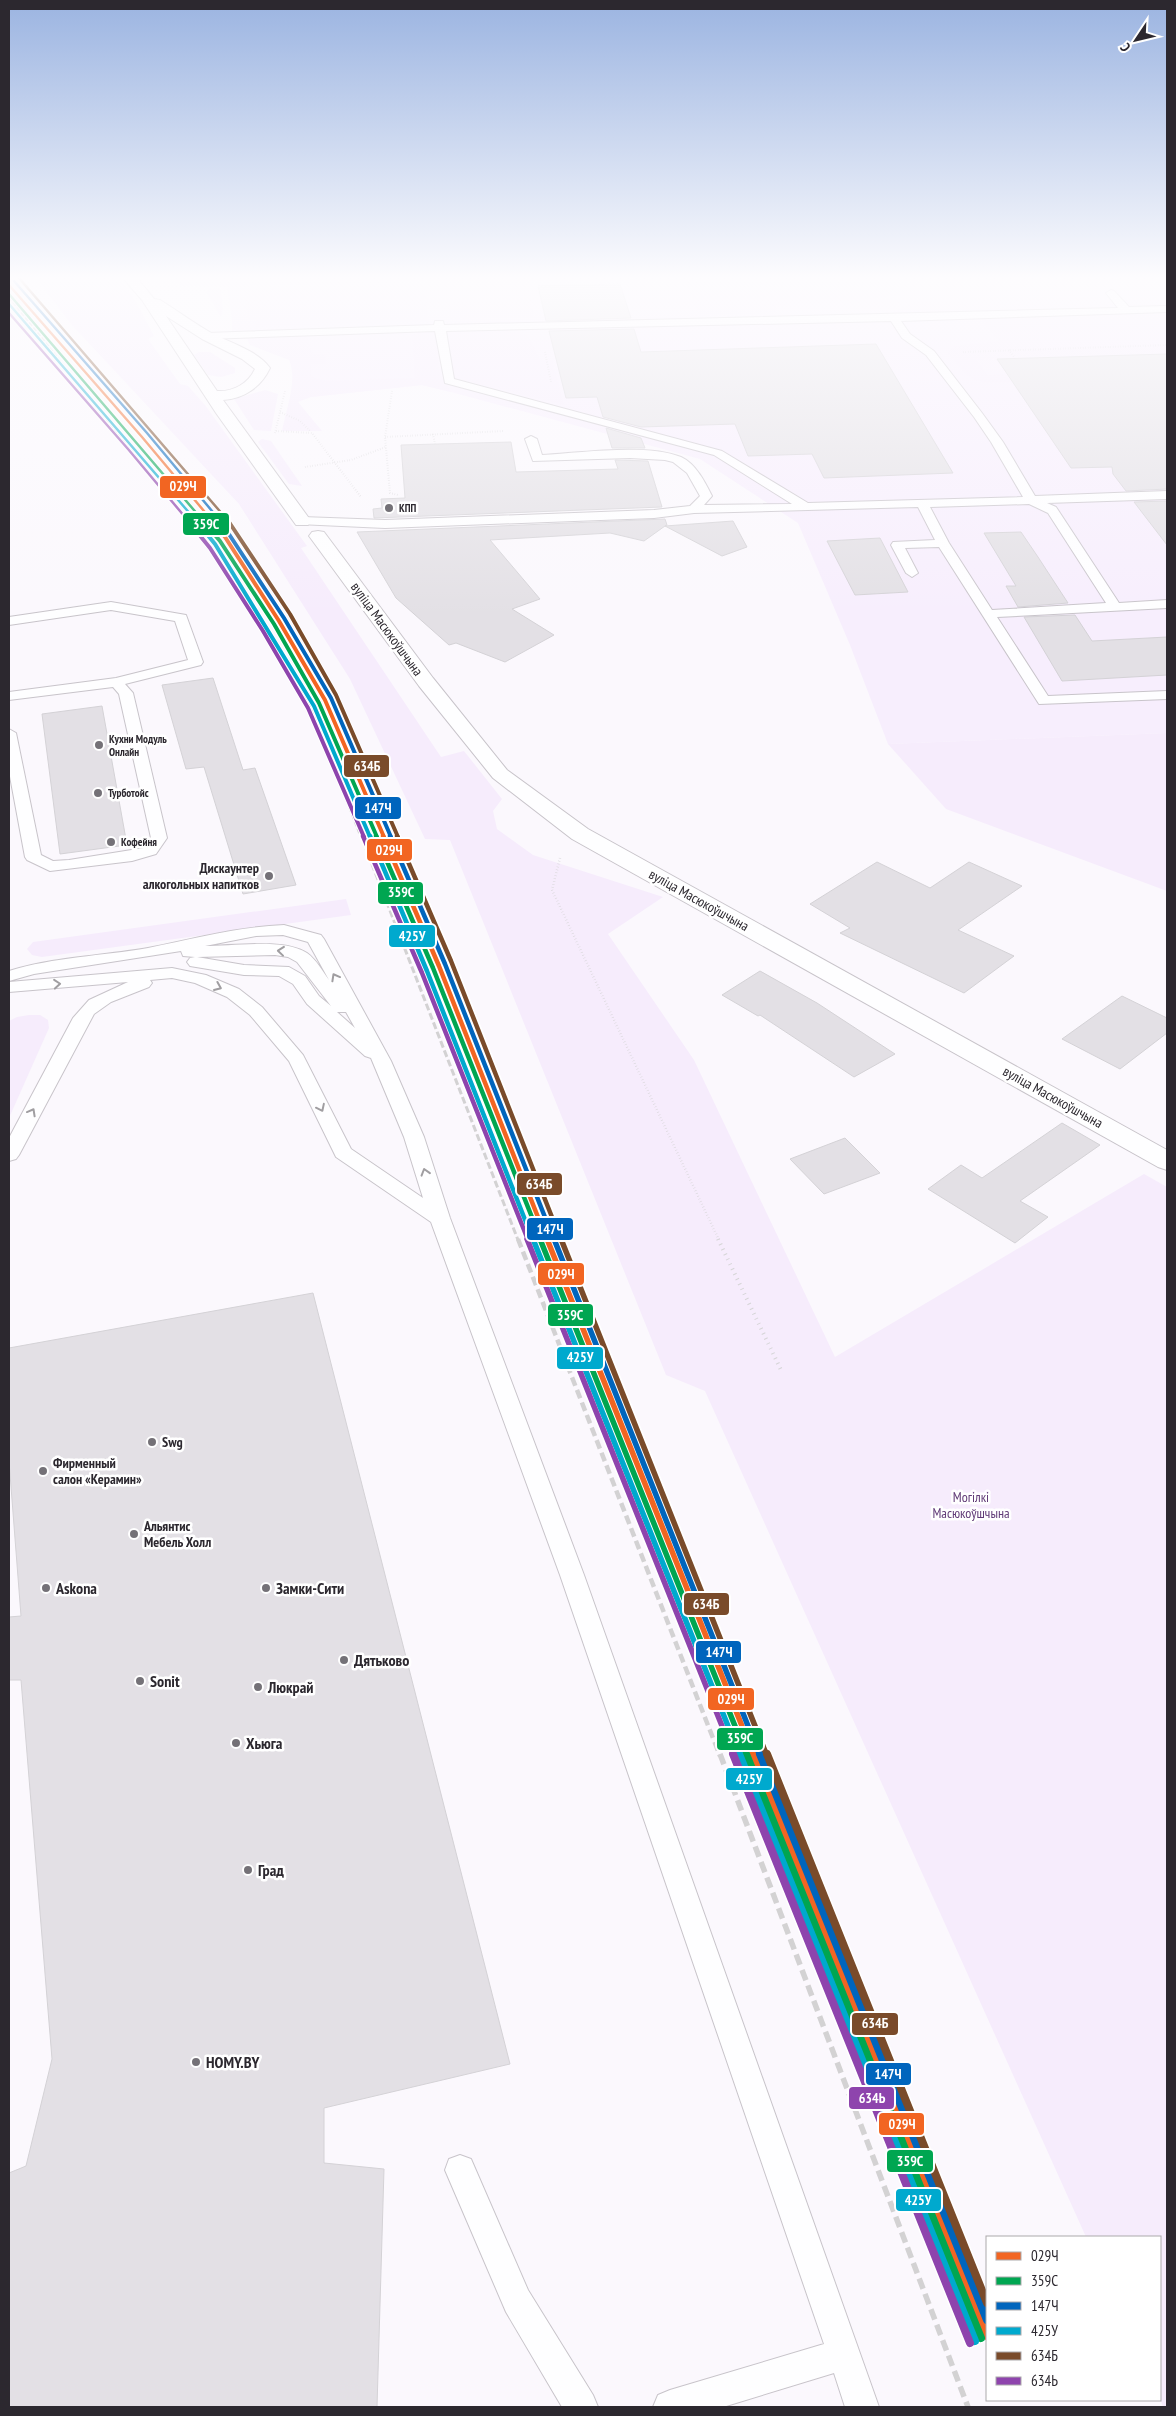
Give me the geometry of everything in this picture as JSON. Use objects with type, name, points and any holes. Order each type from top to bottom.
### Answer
[{"type":"street","points":[[209,391],[302,520]]},
{"type":"street","points":[[224,413],[234,395],[240,391]]},
{"type":"street","points":[[211,394],[218,397],[234,395]]},
{"type":"street","name":"вуліца Масюкоўшчына","points":[[318,536],[426,682],[500,774],[580,834],[1167,1161]]},
{"type":"lane","points":[[485,391],[718,453],[806,508]]},
{"type":"lane","points":[[958,391],[997,442],[1031,500],[1052,510],[1116,608]]},
{"type":"lane","points":[[531,439],[537,459],[654,455],[676,460],[696,476],[706,496],[694,509]]},
{"type":"lane","points":[[302,520],[365,523],[420,522],[654,514],[694,509],[806,508],[1167,495]]},
{"type":"lane","points":[[922,504],[943,543],[1044,702],[1167,695]]},
{"type":"lane","points":[[912,573],[897,545],[943,543]]},
{"type":"lane","points":[[988,614],[1167,604]]},
{"type":"lane","points":[[9,621],[111,606],[181,618],[196,662],[116,682],[9,696]]},
{"type":"lane","points":[[9,733],[33,857],[50,866],[132,856],[150,851],[159,838],[126,693],[116,682]]},
{"type":"lane","points":[[9,976],[32,969],[147,953],[256,931],[284,930],[314,939],[382,1061],[414,1137],[440,1218],[572,1575],[862,2407]]},
{"type":"lane","points":[[147,953],[244,970],[284,971],[299,980],[313,1000],[382,1061]]},
{"type":"lane","points":[[9,987],[172,973],[200,979],[233,993],[256,1011],[297,1059],[343,1153],[440,1218]]},
{"type":"lane","points":[[9,1155],[79,1027],[81,1017],[100,1000],[125,988],[172,973]]},
{"type":"lane","points":[[460,2170],[517,2301],[581,2407]]},
{"type":"lane","points":[[670,2407],[844,2354]]},
{"type":"path","points":[[272,437],[276,432],[285,391]]},
{"type":"path","points":[[392,392],[385,437],[390,493],[417,499],[420,522]]},
{"type":"path","points":[[280,412],[300,421],[312,432],[361,496],[365,523]]},
{"type":"path","points":[[276,432],[312,432]]},
{"type":"path","points":[[385,437],[504,432],[531,439]]},
{"type":"path","points":[[433,434],[434,444]]},
{"type":"path","points":[[305,467],[351,460],[386,447]]},
{"type":"path","points":[[580,834],[559,858],[552,890],[781,1370]]},
{"type":"shaded area","points":[[309,391],[369,391],[311,397]]},
{"type":"shaded area","points":[[446,391],[1167,391],[1167,733],[888,744],[850,645],[798,523],[700,459]]},
{"type":"green space","name":"Могілкі Масюкоўшчына","points":[[133,391],[192,391],[205,405],[307,546],[301,548],[441,757],[464,751],[502,799],[493,811],[497,829],[533,855],[663,897],[608,934],[694,1060],[835,1357],[1144,1174],[1167,1187],[1167,2407],[1163,2407],[1161,2401],[1161,2236],[1086,2236],[705,1391],[666,1375],[450,840],[425,839],[350,679],[239,504]]},
{"type":"green space","points":[[262,391],[278,394],[271,431],[254,430],[234,399]]},
{"type":"green space","points":[[291,391],[369,391],[311,397],[298,402],[322,431],[282,431]]},
{"type":"green space","points":[[506,391],[560,391],[564,405]]},
{"type":"green space","points":[[262,439],[271,441],[302,486],[289,484],[258,442]]},
{"type":"green space","points":[[1167,733],[1167,891],[946,809],[888,744]]},
{"type":"green space","points":[[346,899],[351,915],[42,957],[32,955],[27,949],[33,942]]},
{"type":"green space","points":[[40,1015],[48,1020],[49,1028],[9,1118],[9,1021],[17,1017]]},
{"type":"building","points":[[564,391],[904,391],[953,473],[824,478],[812,454],[748,456],[735,424],[641,427],[603,417],[597,397],[566,398]]},
{"type":"building","points":[[1019,391],[1167,391],[1167,489],[1126,491],[1113,474],[1112,467],[1071,468]]},
{"type":"building","points":[[606,428],[641,438],[645,448],[612,448]]},
{"type":"building","points":[[511,442],[516,472],[618,469],[615,460],[648,461],[662,507],[374,518],[373,509],[382,508],[381,499],[405,498],[401,445]]},
{"type":"building","points":[[1167,501],[1167,545],[1134,502]]},
{"type":"building","points":[[665,519],[667,525],[644,541],[610,533],[490,540],[540,599],[512,609],[554,635],[505,662],[456,643],[449,645],[396,598],[357,532]]},
{"type":"building","points":[[733,521],[747,547],[722,556],[665,526]]},
{"type":"building","points":[[1021,532],[1068,603],[1018,607],[1006,586],[1016,586],[984,533]]},
{"type":"building","points":[[880,538],[908,592],[855,595],[827,541]]},
{"type":"building","points":[[1075,615],[1092,641],[1167,637],[1167,675],[1062,681],[1024,617]]},
{"type":"building","points":[[213,678],[243,770],[255,768],[296,885],[243,894],[204,767],[186,769],[162,685]]},
{"type":"building","points":[[102,706],[127,845],[60,854],[42,714]]},
{"type":"building","points":[[877,862],[930,888],[969,862],[1022,886],[958,930],[1014,956],[964,993],[840,933],[850,928],[810,904]]},
{"type":"building","points":[[760,971],[817,1003],[895,1054],[854,1077],[760,1015],[758,1016],[722,995]]},
{"type":"building","points":[[1122,996],[1167,1018],[1167,1033],[1120,1069],[1062,1039]]},
{"type":"building","points":[[1062,1123],[1100,1145],[1020,1201],[1048,1217],[1015,1243],[928,1189],[961,1165],[982,1178]]},
{"type":"building","points":[[845,1138],[880,1173],[824,1194],[790,1159]]},
{"type":"building","name":"Град","points":[[313,1293],[510,2064],[324,2108],[324,2163],[384,2169],[377,2407],[9,2407],[9,2173],[26,2166],[52,2059],[21,1680],[9,1680],[9,1617],[21,1616],[9,1461],[9,1348]]},
{"type":"railway","points":[[84,391],[189,523]]},
{"type":"railway","points":[[188,522],[253,607],[309,704],[361,837]]},
{"type":"railway","points":[[361,836],[518,1240]]},
{"type":"railway","points":[[518,1239],[720,1756]]},
{"type":"railway","points":[[720,1754],[968,2407]]},
{"type":"transit line","name":"634Ь","points":[[77,391],[210,548],[263,631],[308,708],[422,973],[598,1418],[970,2343]]},
{"type":"transit line","name":"425У","points":[[85,391],[215,544],[314,706],[427,971],[603,1416],[975,2341]]},
{"type":"transit line","name":"359С","points":[[93,391],[220,541],[274,624],[319,703],[433,968],[609,1413],[981,2338]]},
{"type":"transit line","name":"029Ч","points":[[102,391],[225,537],[279,621],[325,700],[439,966],[615,1411],[986,2334]]},
{"type":"transit line","name":"147Ч","points":[[110,391],[230,533],[284,618],[331,698],[445,964],[621,1409],[986,2318]]},
{"type":"transit line","name":"634Б","points":[[118,391],[235,529],[290,614],[336,695],[451,961],[627,1406],[986,2301]]},
{"type":"place","name":"КПП","points":[[389,508]]},
{"type":"place","name":"Кухни Модуль Онлайн","points":[[99,745]]},
{"type":"place","name":"Турботойс","points":[[98,793]]},
{"type":"place","name":"Кофейня","points":[[111,842]]},
{"type":"place","name":"Дискаунтер алкогольных напитков","points":[[269,876]]},
{"type":"place","name":"Swg","points":[[152,1442]]},
{"type":"place","name":"Фирменный салон «Керамин»","points":[[43,1471]]},
{"type":"place","name":"Альянтис Мебель Холл","points":[[134,1534]]},
{"type":"place","name":"Askona","points":[[46,1588]]},
{"type":"place","name":"Замки-Сити","points":[[266,1588]]},
{"type":"place","name":"Дятьково","points":[[344,1660]]},
{"type":"place","name":"Sonit","points":[[140,1681]]},
{"type":"place","name":"Люкрай","points":[[258,1687]]},
{"type":"place","name":"Хьюга","points":[[236,1743]]},
{"type":"place","name":"Град","points":[[248,1870]]},
{"type":"place","name":"HOMY.BY","points":[[196,2062]]}]
